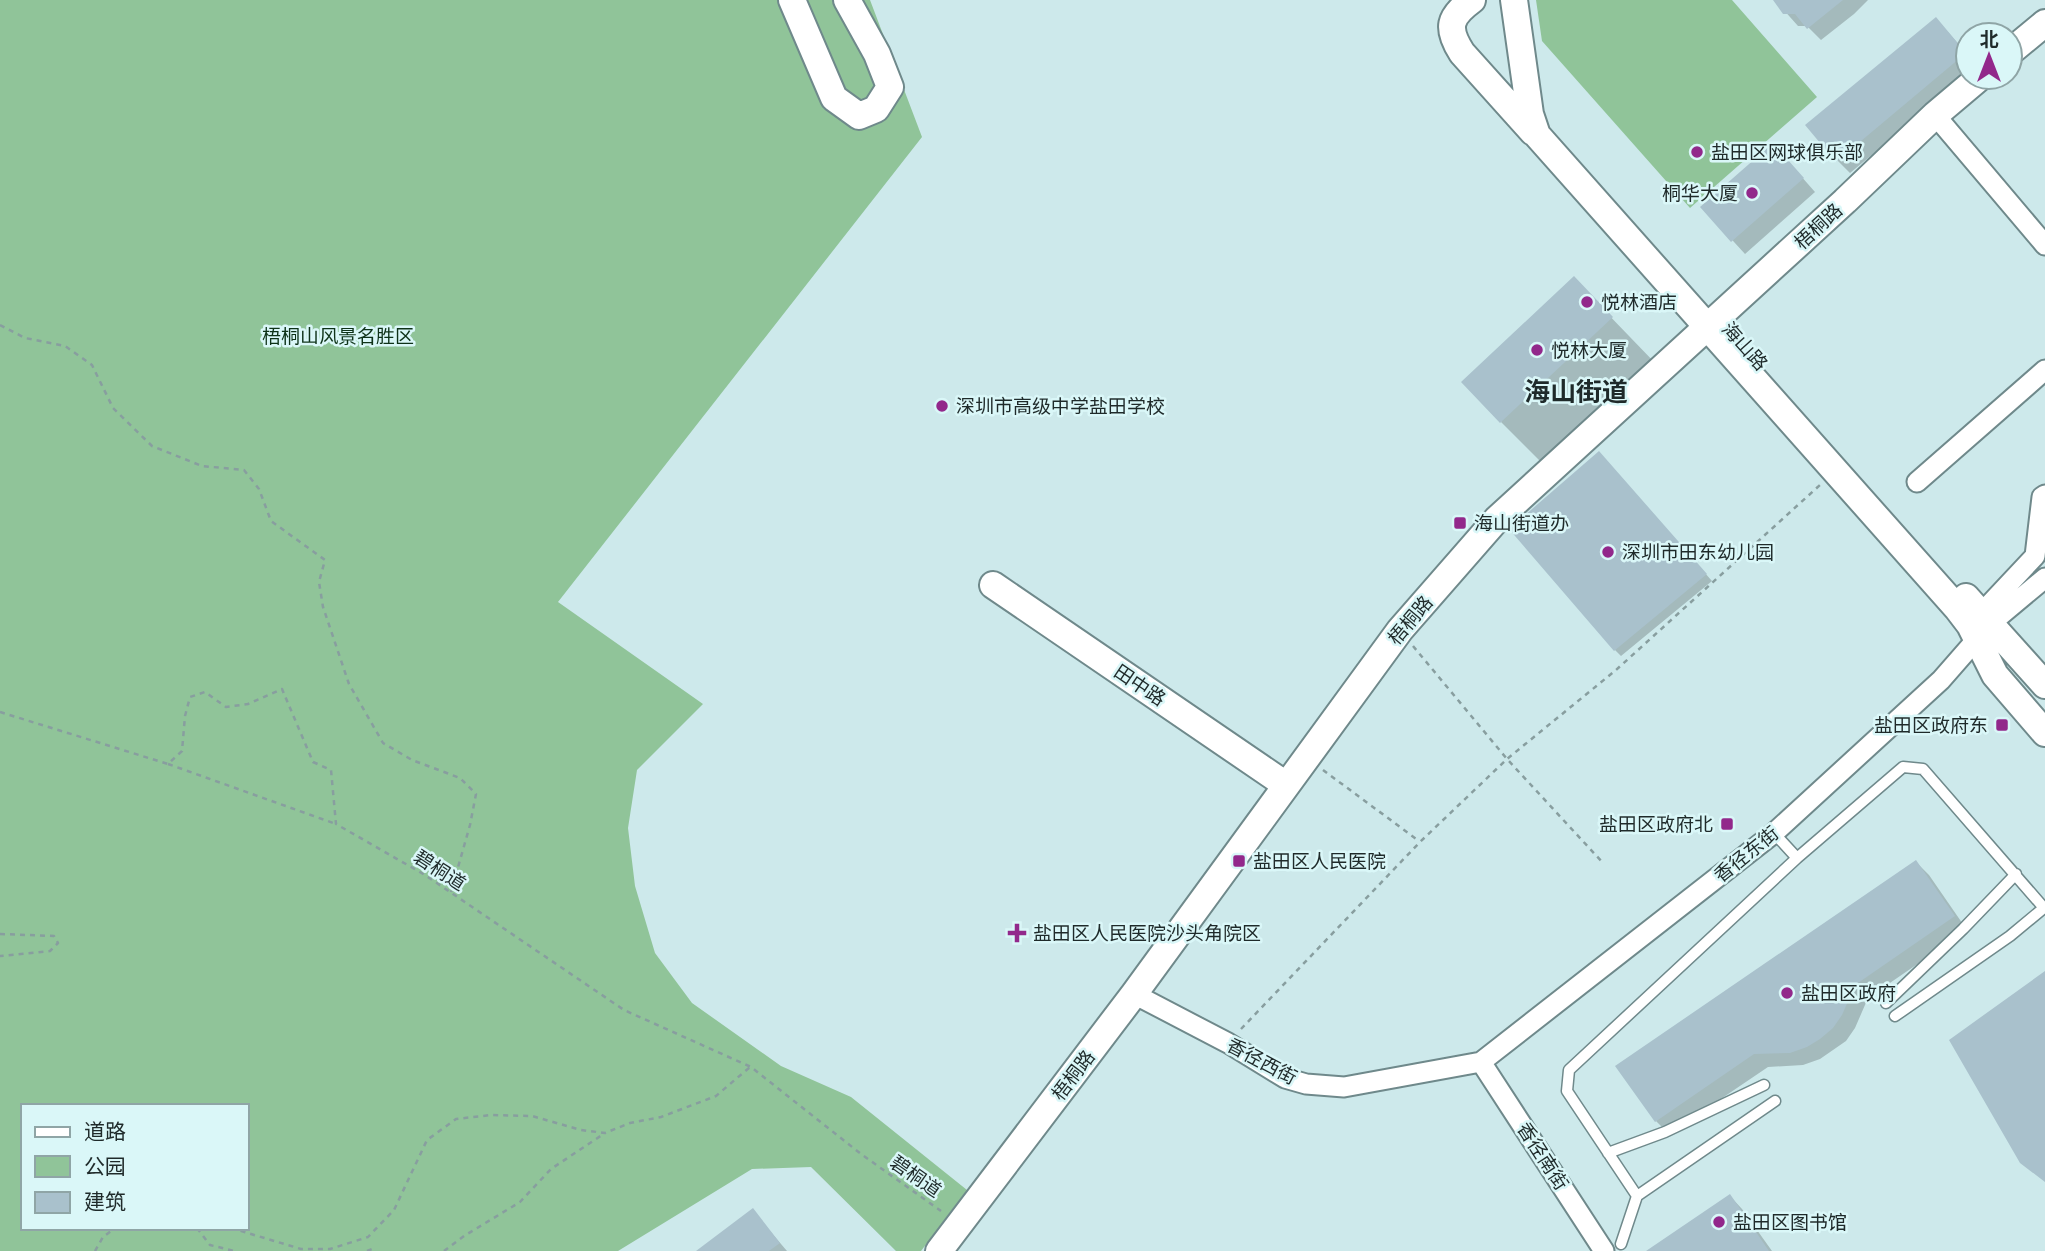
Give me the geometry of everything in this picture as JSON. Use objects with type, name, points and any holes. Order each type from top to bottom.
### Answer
[{"type":"street","points":[[792,0],[834,99],[859,116],[876,109],[890,87],[877,54],[847,0]]},
{"type":"street","name":"海山路","points":[[1472,0],[1452,22],[1457,46],[1713,322],[1979,626],[1995,675],[2045,733]]},
{"type":"street","points":[[1514,0],[1521,55]]},
{"type":"street","points":[[2024,40],[2045,23]]},
{"type":"street","name":"海山路","points":[[1521,55],[1530,114],[1537,135]]},
{"type":"street","name":"海山路","points":[[1521,55],[1532,95],[1542,115],[1835,471],[1958,608],[2045,685]]},
{"type":"street","name":"梧桐路","points":[[939,1251],[1134,994],[1400,630],[1497,519],[1963,91]]},
{"type":"street","points":[[1935,115],[2045,245]]},
{"type":"street","points":[[1917,482],[2045,370]]},
{"type":"street","points":[[1979,626],[2035,556],[2042,497],[2045,495]]},
{"type":"street","points":[[1979,626],[2045,578]]},
{"type":"street","name":"田中路","points":[[993,585],[1286,785]]},
{"type":"street","name":"香径东街","points":[[1481,1062],[1774,833],[1941,680],[1979,626]]},
{"type":"street","name":"香径西街","points":[[1134,994],[1228,1042],[1285,1078],[1306,1084],[1344,1087],[1481,1062]]},
{"type":"street","name":"香径南街","points":[[1481,1062],[1612,1247]]},
{"type":"lane","points":[[1637,1196],[1567,1091],[1569,1070],[1797,858],[1903,767],[1923,769],[2045,907],[2010,936],[1895,1016]]},
{"type":"lane","points":[[1774,833],[1797,858]]},
{"type":"lane","points":[[1886,1003],[2016,874]]},
{"type":"lane","points":[[1608,1153],[1665,1132],[1764,1085]]},
{"type":"lane","points":[[1612,1247],[1637,1196],[1776,1101]]},
{"type":"path","points":[[0,325],[25,338],[65,346],[92,365],[113,408],[152,446],[202,466],[244,470],[259,489],[271,521],[325,560],[319,582],[323,607],[349,684],[383,743],[412,760],[460,778],[475,794],[470,825],[451,893]]},
{"type":"path","points":[[1228,1042],[1420,842],[1507,759],[1616,670],[1835,471]]},
{"type":"path","points":[[1400,630],[1507,759],[1604,864]]},
{"type":"path","points":[[0,712],[168,764],[183,751],[185,716],[190,697],[205,692],[226,707],[248,704],[282,689],[313,762],[331,770],[336,824]]},
{"type":"path","points":[[1307,757],[1420,842]]},
{"type":"path","name":"碧桐道","points":[[168,764],[336,824],[425,875],[624,1010],[751,1067],[861,1154],[948,1216]]},
{"type":"path","points":[[0,934],[54,936],[58,943],[50,951],[0,956]]},
{"type":"path","points":[[444,1251],[520,1202],[551,1169],[605,1133],[630,1123],[661,1118],[716,1096],[751,1067]]},
{"type":"path","points":[[238,1230],[300,1249],[330,1249],[368,1237],[394,1210],[427,1140],[456,1119],[491,1115],[532,1116],[581,1130],[605,1133]]},
{"type":"path","points":[[95,1251],[103,1237],[112,1230]]},
{"type":"path","points":[[199,1230],[210,1245],[234,1251]]},
{"type":"path","points":[[367,1251],[374,1251]]},
{"type":"green space","name":"梧桐山风景名胜区","points":[[0,0],[870,0],[922,137],[558,602],[703,704],[637,770],[628,828],[635,886],[655,953],[692,1003],[781,1066],[851,1097],[967,1190],[921,1251],[896,1251],[811,1167],[752,1169],[618,1251],[0,1251]]},
{"type":"green space","name":"盐田区网球俱乐部","points":[[1536,0],[1732,0],[1817,97],[1690,208],[1542,41]]},
{"type":"building","points":[[1773,0],[1843,0],[1807,29],[1795,14],[1783,14]]},
{"type":"building","points":[[1936,17],[1954,39],[1954,63],[1836,162],[1805,125]]},
{"type":"building","name":"桐华大厦","points":[[1773,143],[1804,178],[1731,242],[1700,207]]},
{"type":"building","name":"悦林大厦","points":[[1574,276],[1613,317],[1500,423],[1461,382]]},
{"type":"building","name":"深圳市田东幼儿园","points":[[1599,451],[1707,574],[1614,651],[1509,529]]},
{"type":"building","name":"盐田区政府","points":[[1916,860],[1955,916],[1855,985],[1842,1015],[1833,1028],[1820,1039],[1790,1053],[1754,1054],[1655,1122],[1615,1066]]},
{"type":"building","points":[[2045,971],[2045,1182],[2020,1163],[1949,1040]]},
{"type":"building","name":"盐田区图书馆","points":[[1730,1194],[1769,1251],[1646,1251]]},
{"type":"building","points":[[753,1208],[780,1243],[769,1251],[696,1251]]},
{"type":"place","name":"盐田区网球俱乐部","points":[[1697,152]]},
{"type":"place","name":"桐华大厦","points":[[1752,193]]},
{"type":"place","name":"悦林酒店","points":[[1587,302]]},
{"type":"place","name":"悦林大厦","points":[[1537,350]]},
{"type":"place","name":"深圳市高级中学盐田学校","points":[[942,406]]},
{"type":"place","name":"海山街道办","points":[[1460,523]]},
{"type":"place","name":"深圳市田东幼儿园","points":[[1608,552]]},
{"type":"place","name":"盐田区政府东","points":[[2002,725]]},
{"type":"place","name":"盐田区政府北","points":[[1727,824]]},
{"type":"place","name":"盐田区人民医院","points":[[1239,861]]},
{"type":"place","name":"盐田区人民医院沙头角院区","points":[[1017,933]]},
{"type":"place","name":"盐田区政府","points":[[1787,993]]},
{"type":"place","name":"盐田区图书馆","points":[[1719,1222]]},
{"type":"district","name":"海山街道","points":[[1576,392]]}]
